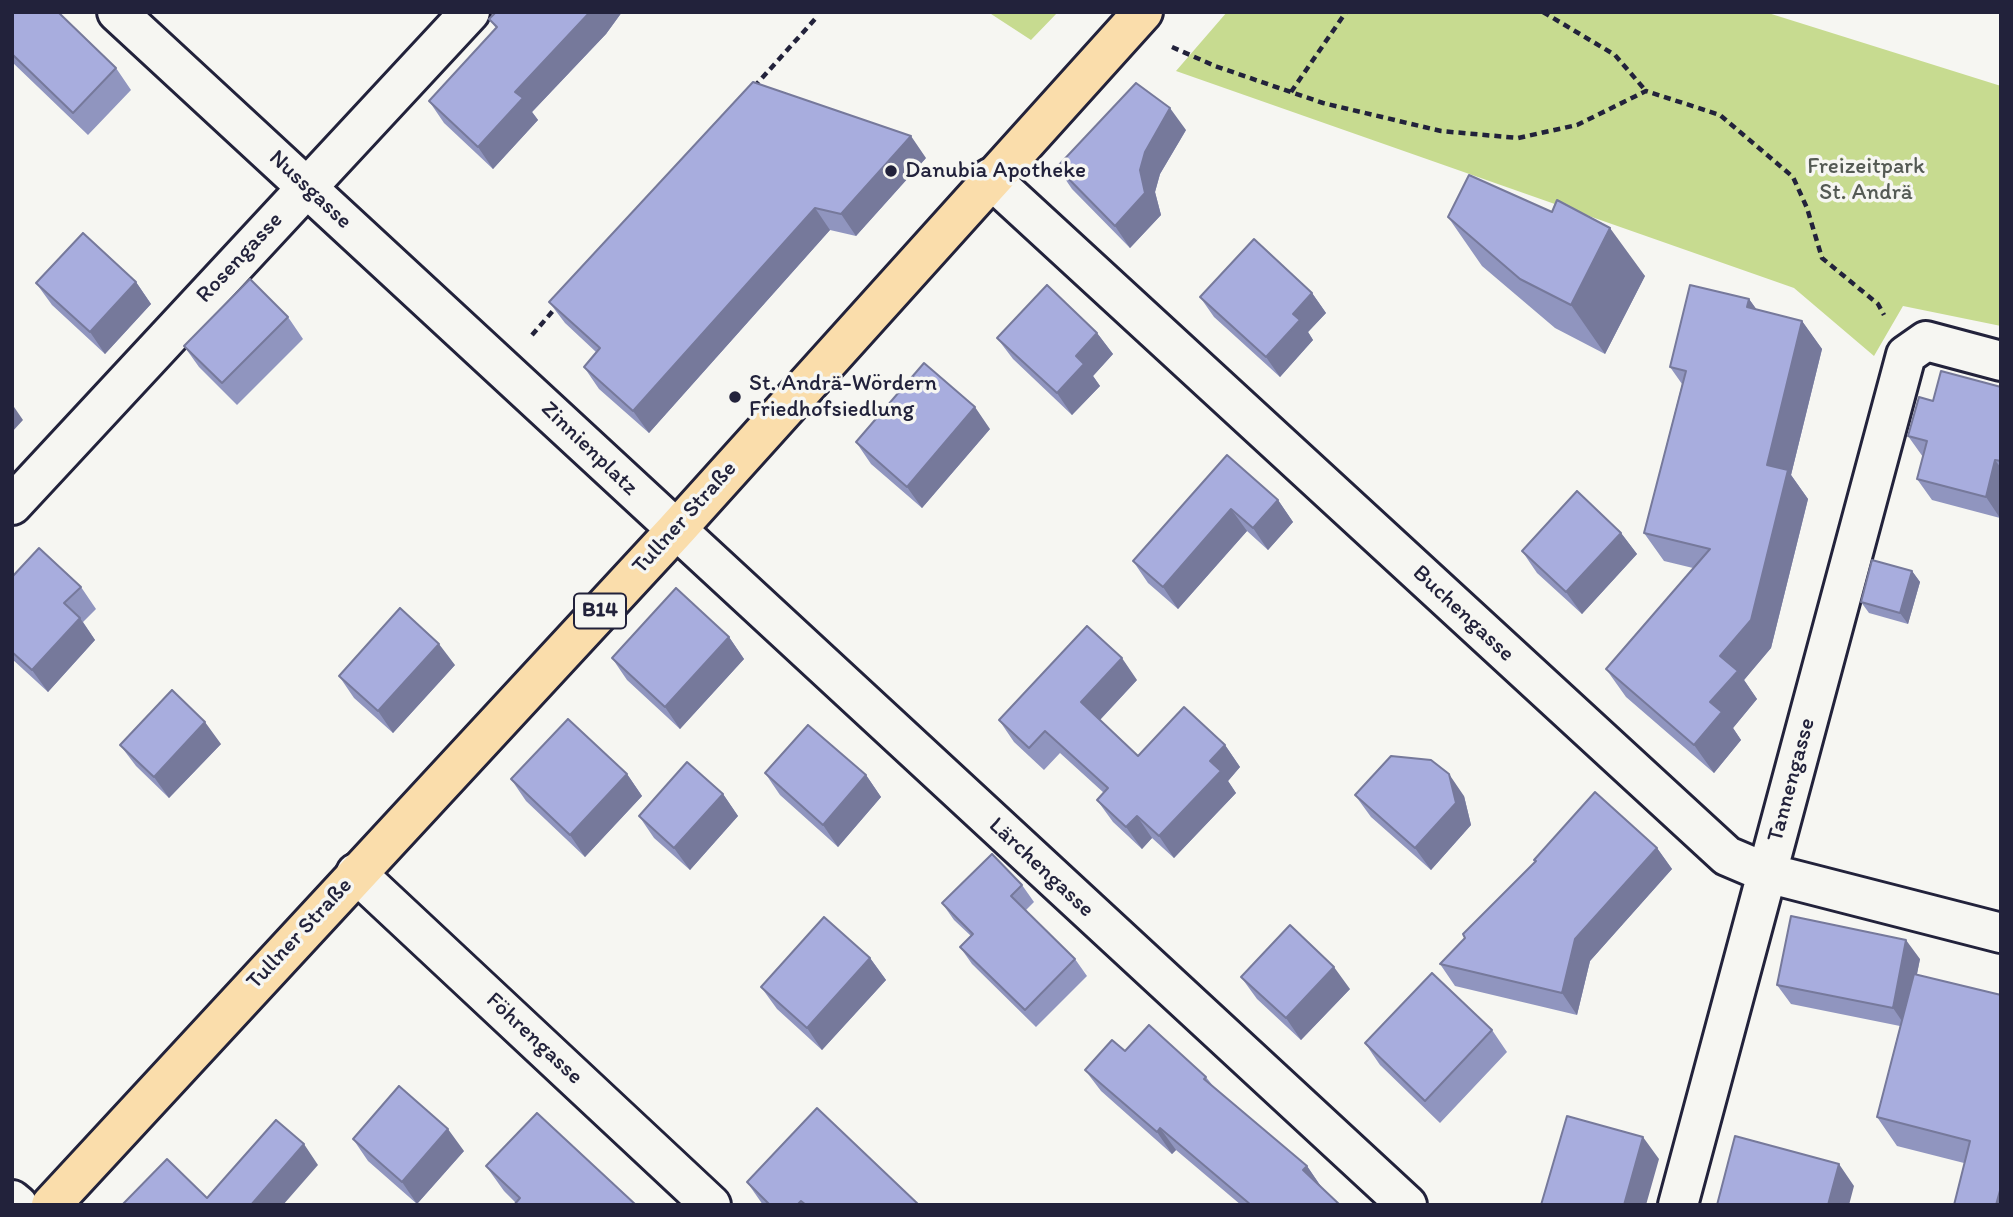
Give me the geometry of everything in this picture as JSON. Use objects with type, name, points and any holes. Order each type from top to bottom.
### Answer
[{"type":"main road","name":"Tullner Straße","points":[[51,1205],[675,531],[990,178],[1143,12]]},
{"type":"street","name":"Nussgasse","points":[[117,12],[503,367]]},
{"type":"street","name":"Rosengasse","points":[[12,505],[470,12]]},
{"type":"street","name":"Buchengasse","points":[[990,178],[1727,856],[1768,873],[2001,933]]},
{"type":"street","points":[[1906,355],[1926,341],[2001,360]]},
{"type":"street","name":"Tannengasse","points":[[1678,1205],[1906,355]]},
{"type":"street","name":"Zinnienplatz","points":[[503,367],[675,531]]},
{"type":"street","name":"Lärchengasse","points":[[675,531],[1407,1205]]},
{"type":"street","name":"Föhrengasse","points":[[356,873],[711,1205]]},
{"type":"street","points":[[12,1200],[18,1205]]},
{"type":"path","points":[[1291,92],[1346,12]]},
{"type":"path","points":[[1543,12],[1615,55],[1646,92],[1720,115],[1793,177],[1807,208],[1822,258],[1878,303],[1906,355]]},
{"type":"path","points":[[752,89],[817,18]]},
{"type":"path","points":[[1171,46],[1215,66],[1323,103],[1441,131],[1518,138],[1577,125],[1646,92]]},
{"type":"path","points":[[503,367],[568,295]]},
{"type":"green space","points":[[988,12],[1058,12],[1031,40]]},
{"type":"green space","name":"Freizeitpark St. Andrä","points":[[1227,12],[1765,12],[2001,86],[2001,326],[1903,306],[1874,356],[1794,288],[1176,71]]},
{"type":"building","points":[[12,12],[58,12],[116,68],[73,113],[12,54]]},
{"type":"building","points":[[496,12],[590,12],[515,92],[523,98],[478,147],[429,101],[497,27],[489,19]]},
{"type":"building","points":[[753,82],[911,136],[841,214],[815,208],[633,411],[584,367],[600,348],[549,302]]},
{"type":"building","points":[[1136,83],[1170,108],[1145,152],[1140,170],[1145,193],[1115,226],[1057,167]]},
{"type":"building","points":[[1469,175],[1552,212],[1557,200],[1610,228],[1571,305],[1520,279],[1448,217]]},
{"type":"building","points":[[83,233],[136,282],[90,332],[36,283]]},
{"type":"building","points":[[1254,239],[1312,293],[1293,314],[1300,320],[1266,357],[1200,297]]},
{"type":"building","points":[[250,279],[288,317],[222,383],[184,346]]},
{"type":"building","points":[[1047,285],[1097,333],[1076,356],[1084,364],[1057,393],[997,338]]},
{"type":"building","points":[[1690,285],[1749,299],[1747,307],[1802,321],[1767,465],[1788,470],[1751,620],[1720,656],[1738,671],[1710,702],[1722,712],[1694,745],[1606,669],[1710,549],[1644,533],[1686,371],[1670,367]]},
{"type":"building","points":[[924,363],[975,407],[907,487],[856,442]]},
{"type":"building","points":[[1941,371],[2001,387],[2001,461],[1995,460],[1986,497],[1917,479],[1927,441],[1908,436],[1919,397],[1933,401]]},
{"type":"building","points":[[1227,455],[1278,500],[1253,528],[1231,509],[1163,587],[1133,561]]},
{"type":"building","points":[[1577,491],[1621,533],[1566,592],[1522,551]]},
{"type":"building","points":[[39,548],[81,587],[64,603],[80,618],[32,670],[12,652],[12,577]]},
{"type":"building","points":[[1872,560],[1912,571],[1900,613],[1861,602]]},
{"type":"building","points":[[676,588],[729,637],[665,707],[612,658]]},
{"type":"building","points":[[400,608],[439,644],[378,711],[339,676]]},
{"type":"building","points":[[1087,626],[1122,658],[1081,702],[1138,756],[1184,707],[1225,745],[1210,761],[1221,771],[1159,836],[1137,816],[1126,827],[1097,800],[1108,788],[1045,731],[1029,748],[999,720]]},
{"type":"building","points":[[172,690],[205,722],[154,777],[120,745]]},
{"type":"building","points":[[568,719],[627,774],[570,835],[511,779]]},
{"type":"building","points":[[808,725],[866,775],[823,825],[765,773]]},
{"type":"building","points":[[1391,756],[1431,760],[1449,774],[1456,803],[1415,848],[1355,795]]},
{"type":"building","points":[[687,762],[723,794],[674,848],[639,816]]},
{"type":"building","points":[[1595,792],[1657,848],[1575,939],[1562,993],[1440,964],[1465,938],[1463,934],[1536,861],[1534,860]]},
{"type":"building","points":[[992,854],[1022,885],[1011,896],[1075,959],[1025,1010],[960,947],[973,934],[942,903]]},
{"type":"building","points":[[1791,916],[1906,940],[1893,1008],[1777,985]]},
{"type":"building","points":[[824,917],[870,958],[807,1028],[761,987]]},
{"type":"building","points":[[1290,925],[1334,967],[1286,1018],[1241,977]]},
{"type":"building","points":[[1432,973],[1492,1030],[1425,1101],[1365,1043]]},
{"type":"building","points":[[1914,974],[2001,995],[2001,1187],[1996,1205],[1954,1205],[1970,1141],[1877,1117]]},
{"type":"building","points":[[1149,1025],[1206,1077],[1204,1079],[1307,1166],[1303,1170],[1340,1205],[1251,1205],[1160,1128],[1157,1132],[1085,1070],[1112,1040],[1125,1051]]},
{"type":"building","points":[[399,1086],[448,1129],[402,1182],[353,1139]]},
{"type":"building","points":[[817,1108],[919,1205],[806,1205],[801,1201],[797,1205],[770,1205],[747,1182]]},
{"type":"building","points":[[537,1113],[636,1205],[514,1205],[520,1198],[486,1166]]},
{"type":"building","points":[[1567,1116],[1643,1137],[1624,1205],[1541,1205]]},
{"type":"building","points":[[276,1120],[304,1144],[251,1205],[122,1205],[167,1159],[207,1198]]},
{"type":"building","points":[[1735,1136],[1839,1164],[1828,1205],[1717,1205]]},
{"type":"place","name":"Danubia Apotheke","points":[[891,171]]},
{"type":"place","name":"St. Andrä-Wördern Friedhofsiedlung","points":[[735,397]]}]
